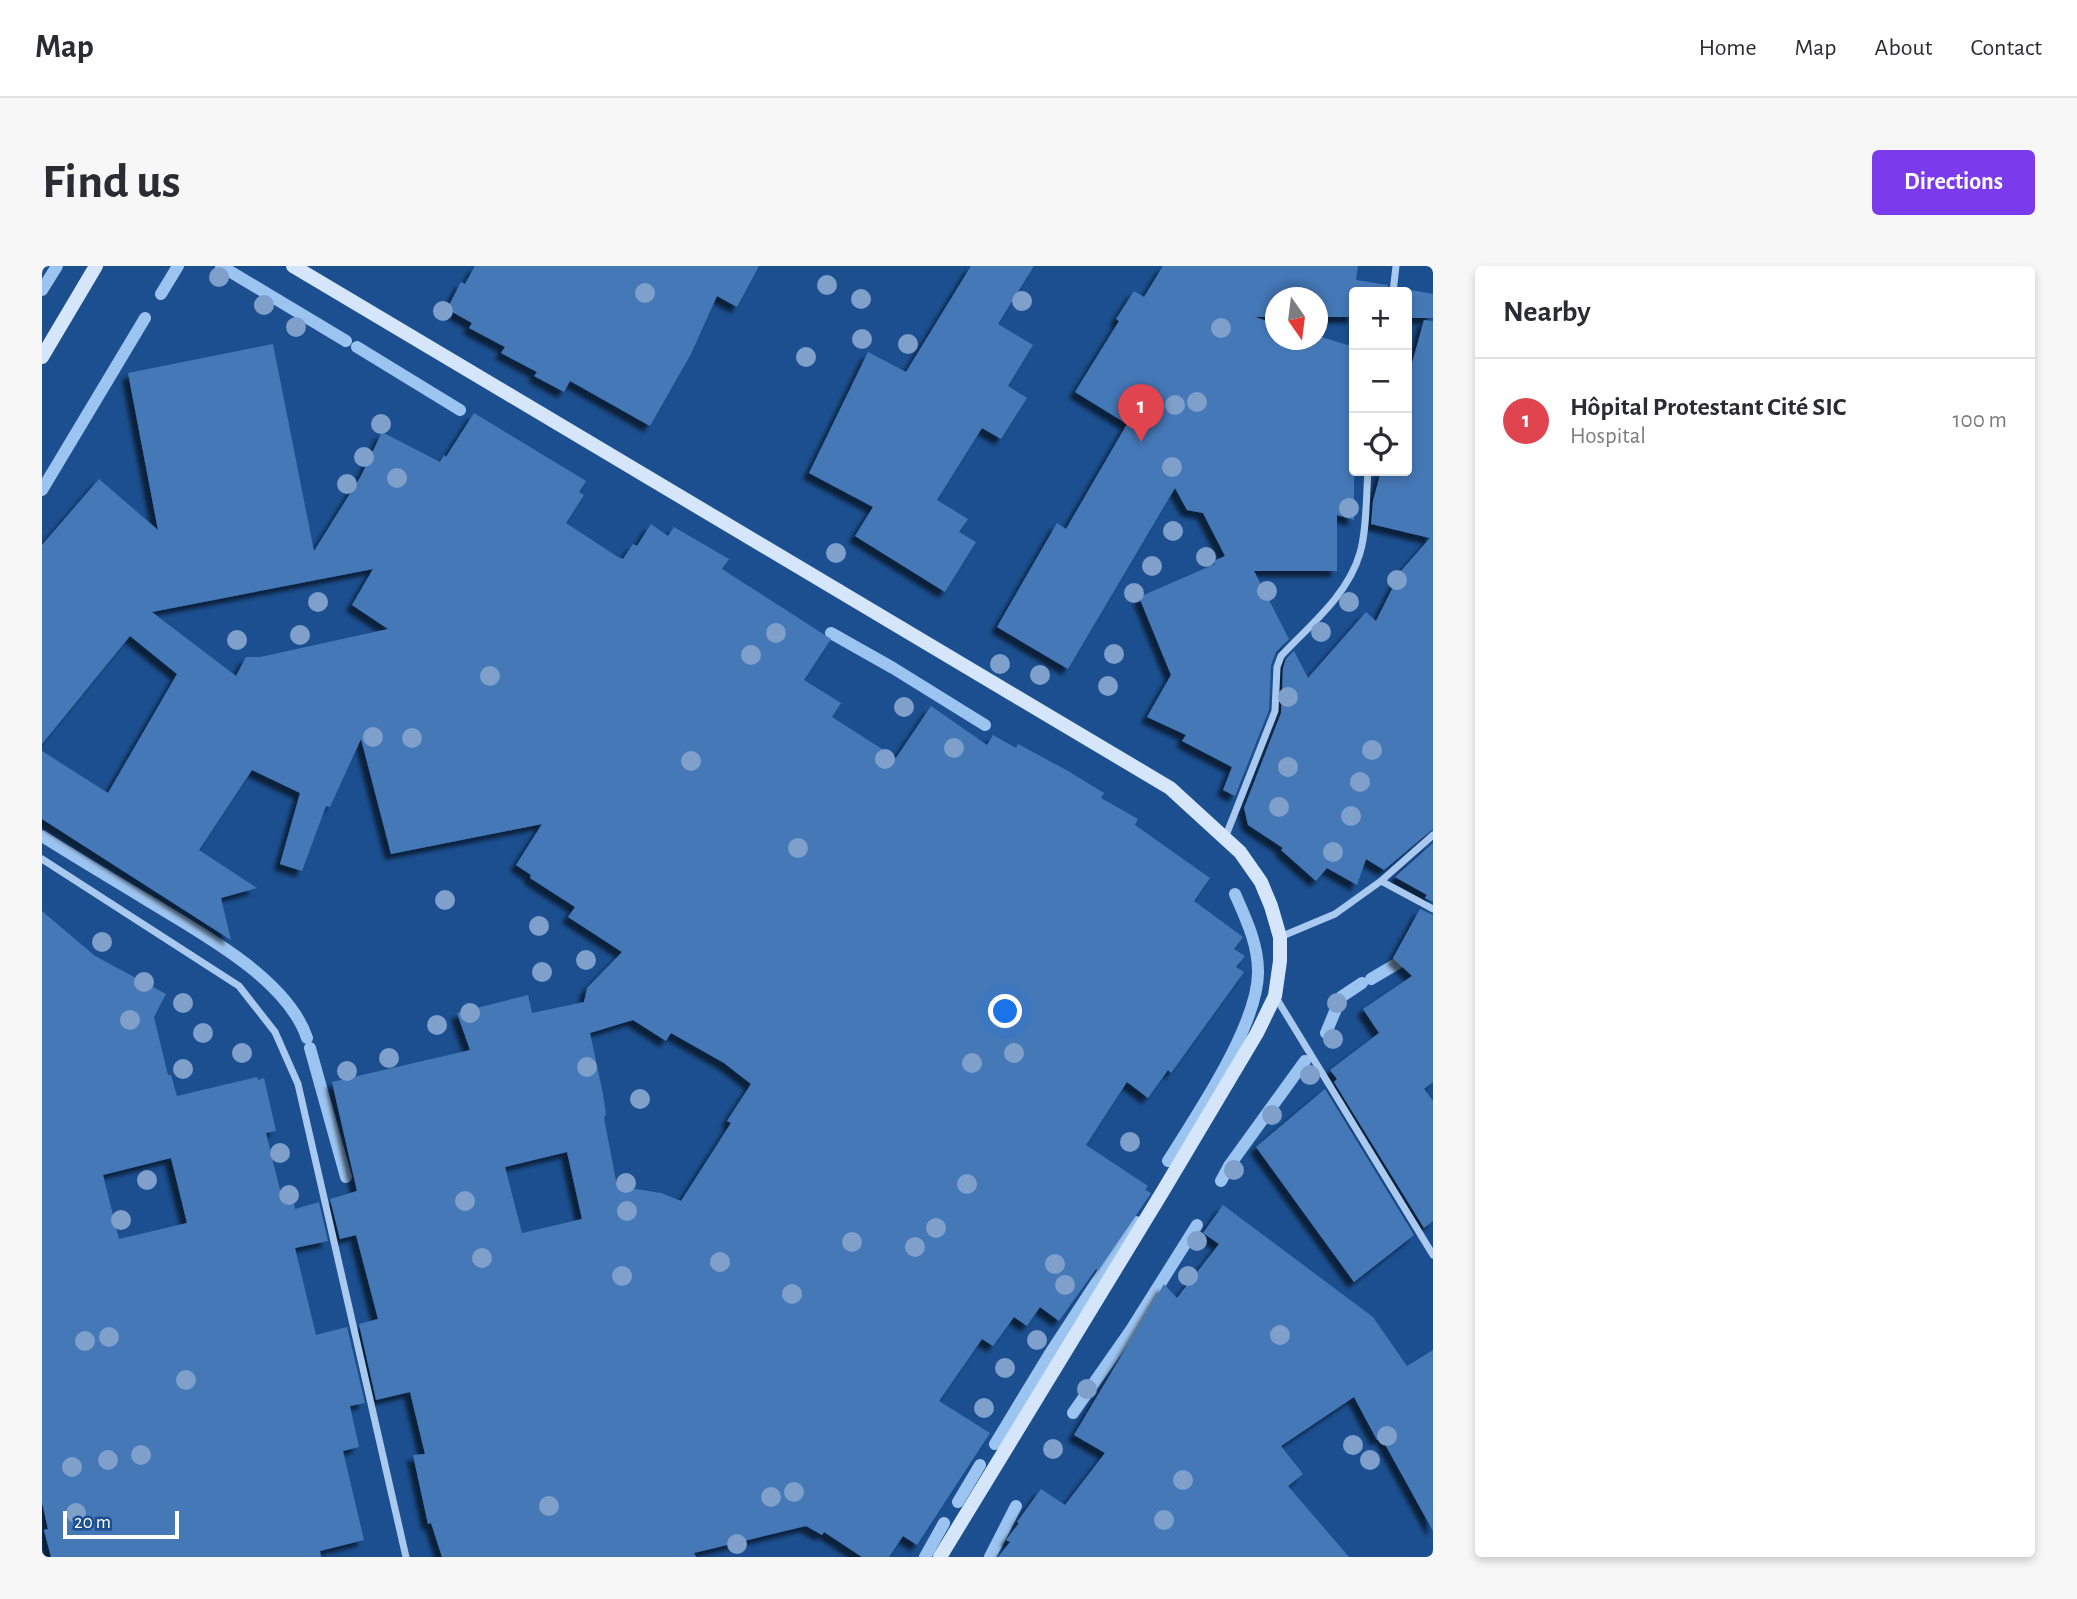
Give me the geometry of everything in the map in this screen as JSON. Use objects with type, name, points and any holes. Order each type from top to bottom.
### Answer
[{"type":"street","points":[[42,357],[96,266]]},
{"type":"street","points":[[293,266],[1170,788],[1240,852],[1261,882],[1280,937],[1275,996],[1163,1191],[940,1557]]},
{"type":"street","points":[[1394,287],[1396,266]]},
{"type":"street","points":[[1225,838],[1275,711],[1280,656],[1350,580],[1361,551],[1368,476]]},
{"type":"street","points":[[1280,937],[1335,914],[1381,881],[1433,835]]},
{"type":"street","points":[[42,859],[239,986],[275,1032],[298,1084],[406,1557]]},
{"type":"street","points":[[1381,881],[1433,909]]},
{"type":"street","points":[[1275,996],[1433,1255]]},
{"type":"building","points":[[475,266],[759,266],[737,307],[717,296],[691,354],[650,426],[570,381],[564,392],[534,376],[537,372],[501,353],[505,347],[469,328],[472,323],[447,309],[461,282],[465,284]]},
{"type":"building","points":[[971,266],[1034,266],[998,324],[1033,345],[1008,386],[1027,398],[1001,439],[982,428],[937,500],[968,519],[959,532],[976,542],[945,592],[855,536],[873,507],[809,473],[868,352],[906,372]]},
{"type":"building","points":[[1163,266],[1358,266],[1356,280],[1388,285],[1349,287],[1349,317],[1328,317],[1328,287],[1265,287],[1265,317],[1255,317],[1265,320],[1265,350],[1328,350],[1328,339],[1349,345],[1349,476],[1354,476],[1354,520],[1337,515],[1337,571],[1254,571],[1289,639],[1276,652],[1271,665],[1269,710],[1235,796],[1223,790],[1232,767],[1182,741],[1186,735],[1147,717],[1171,675],[1139,597],[1215,564],[1214,561],[1225,556],[1203,513],[1187,510],[1175,488],[1068,669],[997,627],[1057,523],[1066,529],[1127,424],[1075,392],[1119,321],[1116,319],[1134,291],[1144,297]]},
{"type":"building","points":[[1412,290],[1433,294],[1433,318],[1412,318]]},
{"type":"building","points":[[1424,320],[1433,321],[1433,829],[1384,870],[1366,859],[1357,885],[1327,868],[1316,881],[1281,850],[1283,848],[1248,825],[1244,808],[1281,713],[1283,668],[1286,659],[1294,651],[1308,678],[1366,612],[1376,621],[1401,571],[1430,538],[1371,524],[1373,501],[1380,476],[1412,476],[1412,363]]},
{"type":"building","points":[[273,344],[314,551],[361,476],[382,432],[440,462],[474,413],[586,481],[579,492],[584,495],[566,523],[618,557],[623,559],[633,544],[637,546],[651,524],[668,536],[674,527],[729,559],[722,569],[831,639],[804,680],[841,703],[832,717],[896,758],[931,706],[987,745],[993,735],[1016,748],[1018,744],[1104,793],[1101,798],[1138,819],[1135,825],[1210,878],[1194,901],[1243,937],[1234,949],[1245,956],[1236,967],[1244,972],[1171,1073],[1168,1070],[1148,1098],[1127,1082],[1086,1145],[1148,1186],[1145,1190],[1151,1193],[1098,1271],[1096,1269],[1059,1321],[1040,1307],[1027,1326],[1014,1317],[993,1346],[982,1339],[939,1401],[990,1433],[917,1545],[903,1536],[889,1557],[862,1557],[824,1532],[822,1535],[806,1526],[694,1553],[696,1557],[442,1557],[431,1523],[428,1524],[413,1455],[425,1454],[410,1392],[376,1400],[359,1324],[378,1319],[356,1235],[340,1239],[330,1199],[357,1191],[332,1082],[470,1050],[457,1013],[528,995],[532,1013],[584,1002],[587,988],[622,952],[568,917],[575,907],[530,878],[531,875],[516,865],[542,824],[391,854],[361,739],[330,807],[326,806],[302,871],[280,864],[300,793],[252,770],[199,850],[257,888],[221,898],[231,940],[42,819],[42,751],[108,793],[177,674],[130,636],[42,744],[42,545],[99,479],[158,530],[128,373]],"holes":[[[373,569],[352,605],[388,629],[260,657],[246,657],[236,676],[152,612]],[[633,1020],[666,1041],[671,1033],[724,1063],[751,1084],[727,1121],[731,1123],[681,1201],[661,1193],[617,1186],[604,1118],[606,1114],[603,1094],[590,1033]],[[567,1152],[582,1219],[522,1233],[505,1167]]]},
{"type":"building","points":[[1433,843],[1433,902],[1425,898],[1427,895],[1395,877]]},
{"type":"building","points":[[1420,909],[1433,915],[1433,1082],[1424,1089],[1433,1101],[1433,1221],[1424,1228],[1334,1082],[1337,1079],[1330,1070],[1379,1033],[1363,1009],[1412,976],[1393,958]]},
{"type":"building","points":[[42,911],[95,956],[166,994],[154,1017],[168,1075],[171,1075],[177,1096],[257,1077],[258,1080],[264,1078],[276,1131],[266,1133],[282,1198],[292,1195],[295,1209],[319,1202],[328,1241],[295,1248],[316,1335],[347,1327],[365,1403],[350,1406],[359,1447],[343,1451],[364,1540],[320,1551],[321,1557],[51,1557],[44,1530],[48,1529],[42,1502]],"holes":[[[171,1158],[187,1223],[119,1239],[103,1175]]]},
{"type":"building","points":[[1325,1089],[1414,1235],[1354,1282],[1256,1147]]},
{"type":"building","points":[[1223,1205],[1373,1317],[1407,1366],[1433,1350],[1433,1531],[1381,1437],[1377,1440],[1354,1397],[1281,1446],[1303,1474],[1288,1486],[1349,1557],[998,1557],[1010,1542],[1006,1540],[1019,1523],[1017,1522],[1041,1489],[1065,1505],[1105,1453],[1074,1435],[1164,1284],[1177,1298],[1219,1244],[1203,1233]]},
{"type":"waterway","points":[[42,290],[57,266]]},
{"type":"waterway","points":[[161,294],[178,266]]},
{"type":"waterway","points":[[221,266],[346,341]]},
{"type":"waterway","points":[[42,490],[145,318]]},
{"type":"waterway","points":[[357,347],[460,410]]},
{"type":"waterway","points":[[831,633],[985,725]]},
{"type":"waterway","points":[[42,836],[239,958],[281,996],[297,1016],[307,1038]]},
{"type":"waterway","points":[[1168,1161],[1224,1069],[1256,993],[1256,951],[1235,894]]},
{"type":"waterway","points":[[1371,979],[1398,963]]},
{"type":"waterway","points":[[1326,1033],[1341,997],[1362,983]]},
{"type":"waterway","points":[[310,1048],[346,1177]]},
{"type":"waterway","points":[[1221,1181],[1305,1061]]},
{"type":"waterway","points":[[995,1444],[1049,1355],[1136,1222]]},
{"type":"waterway","points":[[1073,1413],[1131,1330],[1197,1225]]},
{"type":"waterway","points":[[958,1502],[980,1465]]},
{"type":"waterway","points":[[990,1557],[1016,1506]]},
{"type":"waterway","points":[[925,1557],[944,1523]]},
{"type":"place","name":"Hôpital Protestant Cité SIC","points":[[1141,442]]}]
